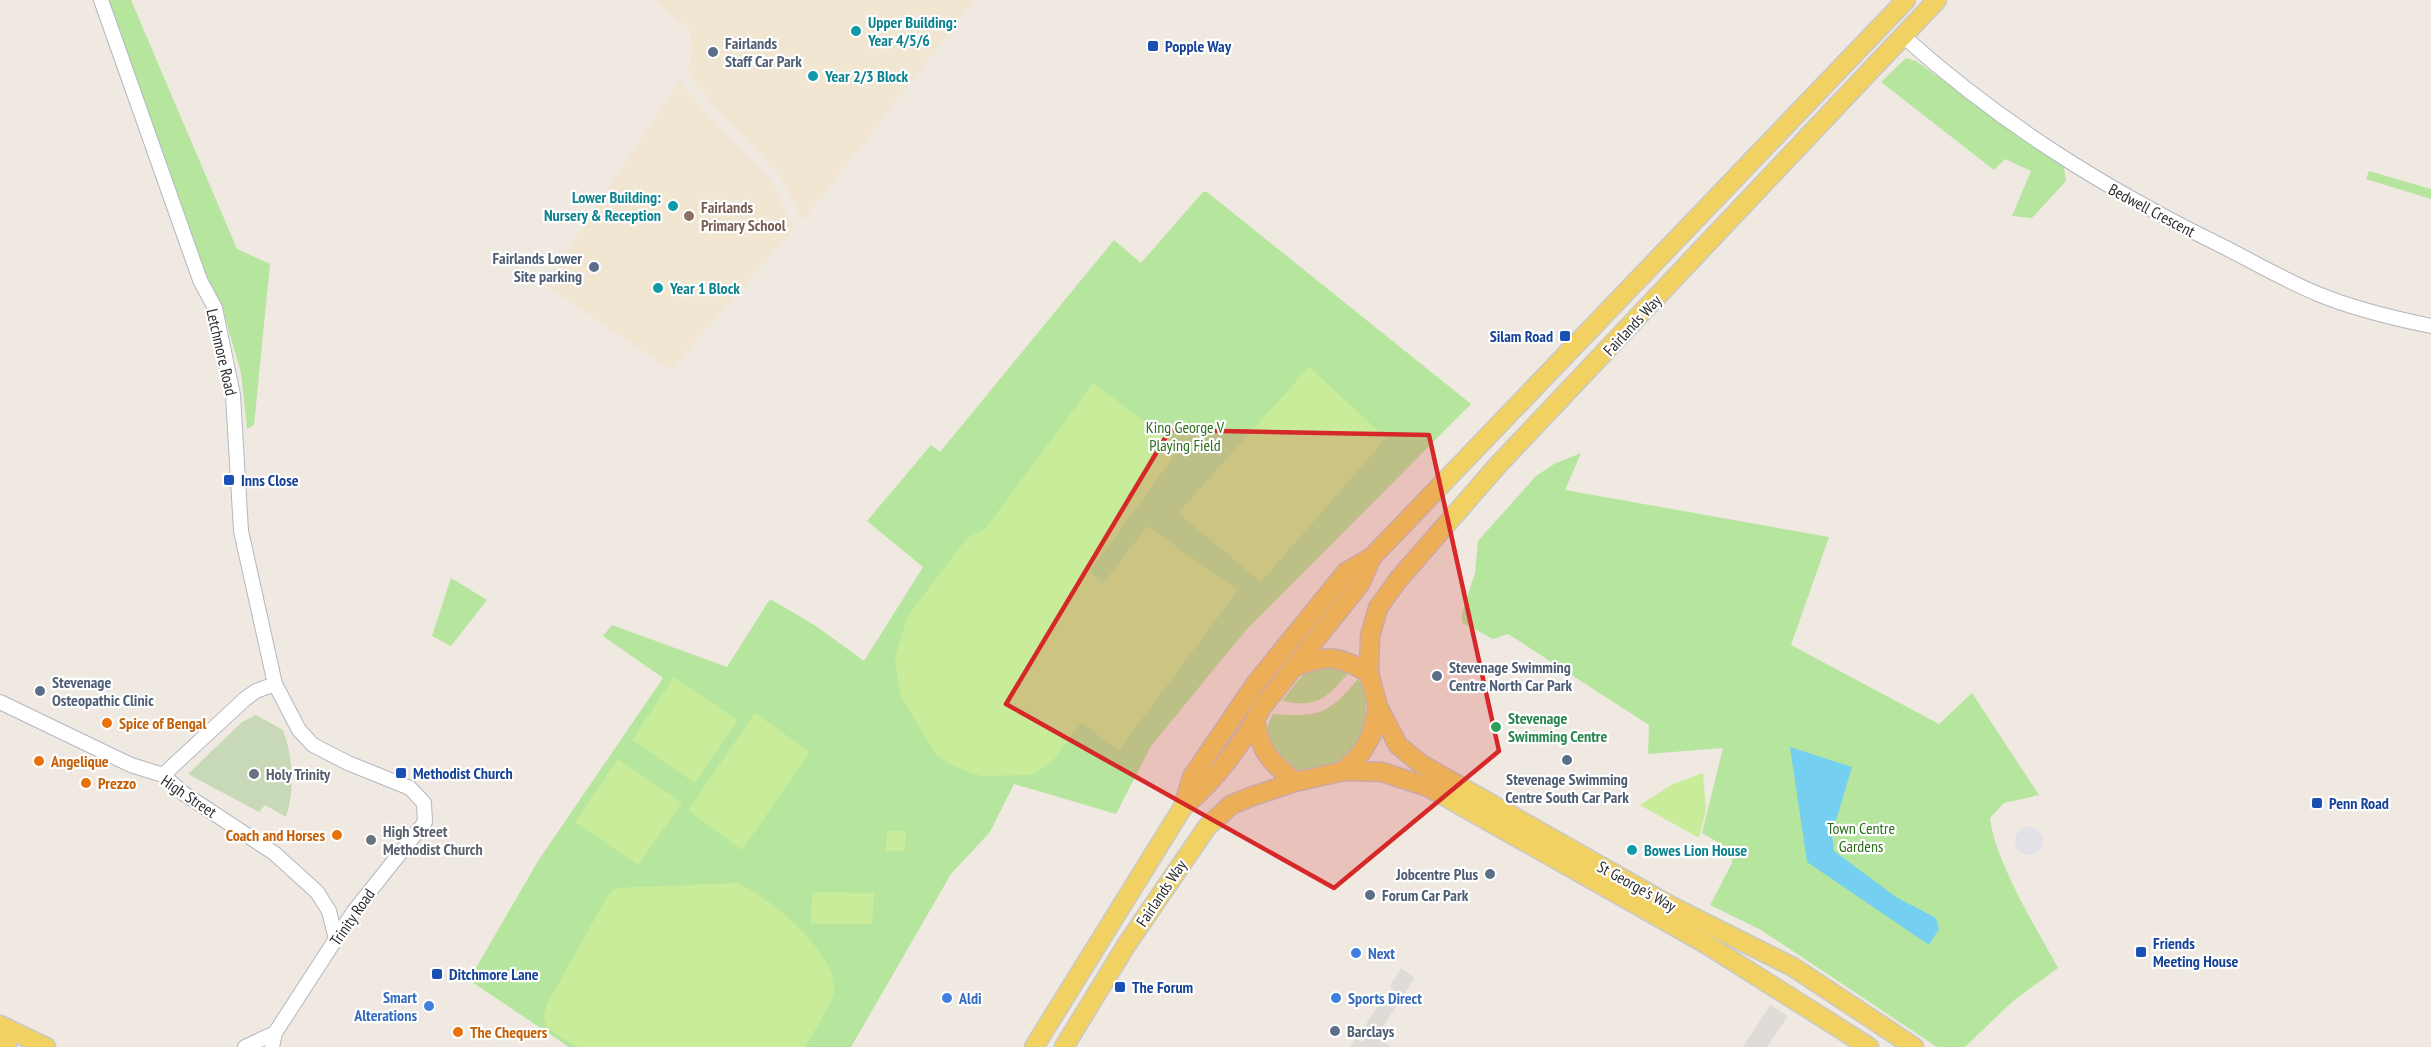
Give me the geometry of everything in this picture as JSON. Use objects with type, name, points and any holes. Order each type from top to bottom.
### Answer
[{"type":"main road","name":"Fairlands Way","points":[[1034,1047],[1183,807],[1192,777],[1256,683],[1346,572],[1372,557],[1906,0]]},
{"type":"main road","name":"Fairlands Way","points":[[1378,707],[1368,673],[1370,636],[1378,608],[1398,580],[1498,465],[1938,0]]},
{"type":"main road","name":"Fairlands Way","points":[[1183,807],[1204,789],[1262,707],[1360,584],[1372,557]]},
{"type":"main road","points":[[1292,668],[1328,657],[1341,658],[1368,673]]},
{"type":"main road","points":[[1344,771],[1371,736],[1378,707]]},
{"type":"main road","name":"St George's Way","points":[[1378,707],[1398,745],[1421,764],[1671,906],[1792,967],[1914,1047]]},
{"type":"main road","points":[[1255,720],[1262,750],[1295,782]]},
{"type":"main road","name":"Fairlands Way","points":[[1064,1047],[1127,944],[1207,827],[1232,805],[1295,782],[1344,771]]},
{"type":"main road","name":"St George's Way","points":[[1344,771],[1382,772],[1428,787],[1706,944],[1869,1047]]},
{"type":"main road","points":[[0,1025],[46,1047]]},
{"type":"main road","points":[[0,1044],[6,1047]]},
{"type":"street","name":"Letchmore Road","points":[[101,0],[197,273],[215,308],[233,394],[241,531],[275,684],[299,730],[313,745],[348,763],[410,788],[423,803]]},
{"type":"street","name":"Bedwell Crescent","points":[[1903,36],[1998,114],[2085,173],[2143,207],[2317,294],[2373,313],[2431,326]]},
{"type":"street","points":[[163,775],[245,699],[275,684]]},
{"type":"street","name":"High Street","points":[[0,702],[131,765],[163,775],[183,793],[274,853],[317,892],[329,910],[336,939]]},
{"type":"street","name":"Trinity Road","points":[[272,1047],[275,1033],[336,939],[371,888],[425,822],[423,803]]},
{"type":"street","points":[[245,1047],[275,1033]]},
{"type":"highlighted area","points":[[1170,430],[1429,435],[1499,751],[1334,888],[1006,704]]},
{"type":"shaded area","name":"Fairlands Primary School","points":[[654,0],[975,0],[803,221],[780,175],[711,103],[688,72],[692,45],[689,30]]},
{"type":"shaded area","name":"Fairlands Primary School","points":[[679,80],[719,128],[771,180],[794,229],[671,370],[545,285]]},
{"type":"shaded area","points":[[2029,827],[2039,831],[2043,841],[2039,851],[2029,855],[2019,851],[2015,841],[2019,831]]},
{"type":"shaded area","points":[[1401,968],[1415,978],[1376,1037],[1391,1047],[1350,1047],[1356,1038],[1362,1042],[1369,1032],[1364,1028],[1365,1026],[1384,996],[1389,1000],[1395,991],[1390,986]]},
{"type":"shaded area","points":[[1770,1005],[1788,1016],[1767,1047],[1743,1047]]},
{"type":"green space","points":[[108,0],[131,0],[237,249],[270,264],[254,425],[247,429],[241,373],[226,321],[205,277]]},
{"type":"green space","points":[[1906,58],[1916,61],[2064,167],[2066,181],[2032,218],[2012,216],[2031,171],[2005,159],[1994,170],[1881,82]]},
{"type":"green space","points":[[2369,171],[2431,189],[2431,199],[2366,179]]},
{"type":"green space","name":"King George V Playing Field","points":[[1203,192],[1207,192],[1471,404],[1246,630],[1151,746],[1116,814],[1014,784],[990,832],[951,874],[851,1047],[569,1047],[469,980],[538,861],[663,678],[603,636],[612,625],[727,667],[770,599],[816,626],[864,661],[923,567],[867,521],[931,445],[940,452],[1114,240],[1141,263]]},
{"type":"green space","points":[[1309,367],[1386,438],[1261,582],[1178,513]]},
{"type":"green space","points":[[1093,383],[1180,448],[1090,571],[1103,584],[1147,526],[1238,590],[1119,750],[1081,723],[1052,762],[1032,775],[981,776],[955,767],[936,755],[900,695],[895,658],[907,617],[967,538],[986,528]]},
{"type":"green space","name":"Town Centre Gardens","points":[[1581,453],[1565,490],[1829,537],[1791,645],[1939,724],[1972,693],[2039,795],[2004,803],[1990,818],[1993,835],[2008,875],[2058,968],[2013,1001],[1965,1047],[1937,1047],[1761,930],[1710,905],[1732,863],[1731,850],[1702,833],[1723,748],[1648,754],[1649,725],[1508,634],[1493,639],[1463,623],[1461,617],[1475,573],[1478,541],[1536,476],[1554,464]]},
{"type":"green space","points":[[451,578],[487,600],[451,646],[432,636]]},
{"type":"green space","points":[[1327,664],[1350,671],[1329,694],[1314,702],[1282,701],[1306,674]]},
{"type":"green space","points":[[674,677],[738,720],[695,783],[632,740]]},
{"type":"green space","points":[[1358,679],[1365,693],[1365,724],[1353,749],[1343,759],[1325,768],[1303,771],[1283,765],[1276,759],[1268,739],[1269,723],[1273,714],[1302,715],[1321,711],[1330,707]]},
{"type":"green space","points":[[755,713],[810,752],[742,850],[688,810]]},
{"type":"green space","points":[[256,715],[283,730],[286,740],[291,762],[292,784],[286,817],[265,805],[259,812],[188,774],[242,722]]},
{"type":"green space","points":[[618,759],[682,803],[638,865],[575,822]]},
{"type":"green space","points":[[1703,773],[1706,809],[1699,838],[1640,805],[1673,784]]},
{"type":"green space","points":[[887,831],[906,831],[905,851],[886,851]]},
{"type":"green space","points":[[737,883],[766,900],[798,927],[824,959],[832,974],[833,995],[827,1010],[805,1047],[577,1047],[547,1028],[544,1016],[547,1004],[608,895],[616,888]]},
{"type":"green space","points":[[812,892],[874,893],[872,924],[811,924]]},
{"type":"water","points":[[1790,747],[1852,767],[1832,834],[1834,851],[1896,897],[1936,918],[1939,929],[1929,945],[1807,862]]},
{"type":"place","name":"Upper Building: Year 4/5/6","points":[[856,31]]},
{"type":"place","name":"Popple Way","points":[[1153,46]]},
{"type":"place","name":"Fairlands Staff Car Park","points":[[713,52]]},
{"type":"place","name":"Year 2/3 Block","points":[[813,76]]},
{"type":"place","name":"Lower Building: Nursery & Reception","points":[[673,206]]},
{"type":"place","name":"Fairlands Primary School","points":[[689,216]]},
{"type":"place","name":"Fairlands Lower Site parking","points":[[594,267]]},
{"type":"place","name":"Year 1 Block","points":[[658,288]]},
{"type":"place","name":"Silam Road","points":[[1565,336]]},
{"type":"place","name":"Inns Close","points":[[229,480]]},
{"type":"place","name":"Stevenage Swimming Centre North Car Park","points":[[1437,676]]},
{"type":"place","name":"Stevenage Osteopathic Clinic","points":[[40,691]]},
{"type":"place","name":"Spice of Bengal","points":[[107,723]]},
{"type":"place","name":"Stevenage Swimming Centre","points":[[1496,727]]},
{"type":"place","name":"Stevenage Swimming Centre South Car Park","points":[[1567,760]]},
{"type":"place","name":"Angelique","points":[[39,761]]},
{"type":"place","name":"Methodist Church","points":[[401,773]]},
{"type":"place","name":"Holy Trinity","points":[[254,774]]},
{"type":"place","name":"Prezzo","points":[[86,783]]},
{"type":"place","name":"Penn Road","points":[[2317,803]]},
{"type":"place","name":"Coach and Horses","points":[[337,835]]},
{"type":"place","name":"High Street Methodist Church","points":[[371,840]]},
{"type":"place","name":"Bowes Lion House","points":[[1632,850]]},
{"type":"place","name":"Jobcentre Plus","points":[[1490,874]]},
{"type":"place","name":"Forum Car Park","points":[[1370,895]]},
{"type":"place","name":"Friends Meeting House","points":[[2141,952]]},
{"type":"place","name":"Next","points":[[1356,953]]},
{"type":"place","name":"Ditchmore Lane","points":[[437,974]]},
{"type":"place","name":"The Forum","points":[[1120,987]]},
{"type":"place","name":"Aldi","points":[[947,998]]},
{"type":"place","name":"Sports Direct","points":[[1336,998]]},
{"type":"place","name":"Smart Alterations","points":[[429,1006]]},
{"type":"place","name":"Barclays","points":[[1335,1031]]},
{"type":"place","name":"The Chequers","points":[[458,1032]]}]
